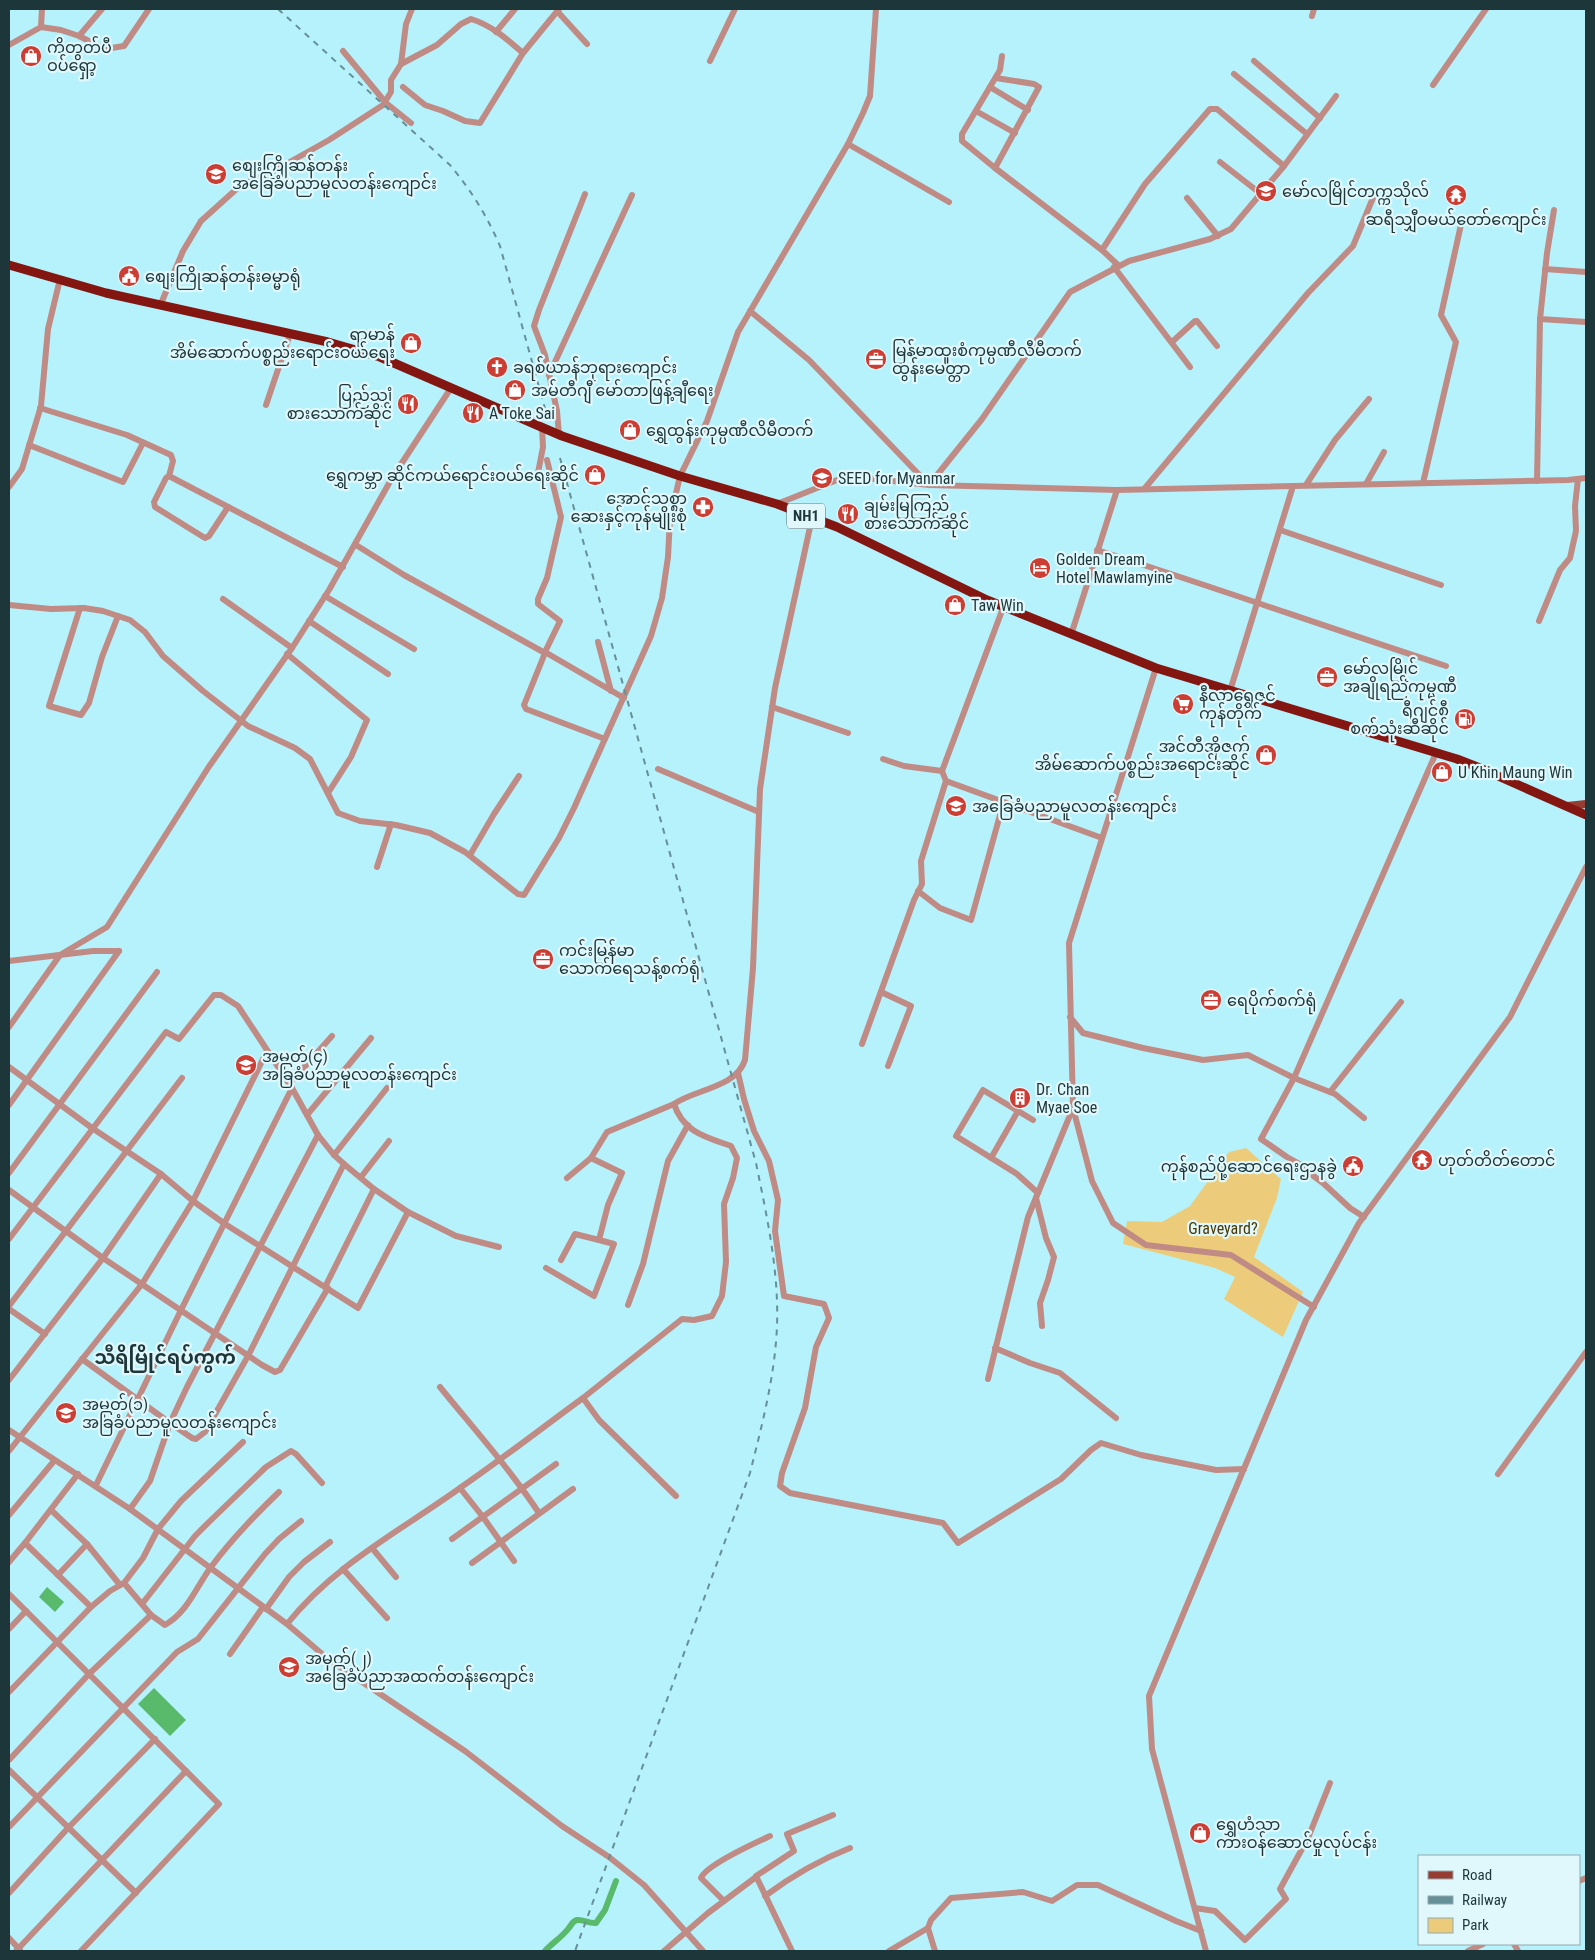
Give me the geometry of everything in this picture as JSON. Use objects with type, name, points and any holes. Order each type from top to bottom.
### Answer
[{"type":"highway","name":"NH1","points":[[9,264],[106,293],[368,352],[559,435],[680,476],[777,504],[837,527],[946,582],[1004,608],[1156,668],[1480,768],[1586,815]]},
{"type":"main road","points":[[1567,806],[1586,804]]},
{"type":"street","points":[[40,27],[42,9]]},
{"type":"street","points":[[79,36],[102,9]]},
{"type":"street","points":[[9,45],[40,27],[60,30],[79,36],[105,49],[124,46],[149,9]]},
{"type":"street","points":[[160,306],[183,251],[202,221],[241,185],[272,172],[329,140],[386,103],[391,92],[392,80],[401,64],[406,24],[412,9]]},
{"type":"street","points":[[496,32],[515,9]]},
{"type":"street","points":[[710,61],[735,9]]},
{"type":"street","points":[[9,605],[50,609],[80,608],[103,611],[130,620],[144,632],[162,656],[248,726],[295,748],[310,759],[338,813],[342,816],[430,833],[470,855],[518,894],[524,895],[570,816],[651,636],[662,598],[668,557],[670,519],[680,476],[707,421],[738,332],[848,144],[864,113],[870,96],[876,9]]},
{"type":"street","points":[[1433,85],[1486,9]]},
{"type":"street","points":[[403,87],[425,105],[465,121],[480,123],[523,53],[558,10],[587,44]]},
{"type":"street","points":[[401,64],[437,45],[461,24],[471,18],[496,32],[523,53]]},
{"type":"street","points":[[343,51],[386,103],[411,124]]},
{"type":"street","points":[[1002,56],[1000,70],[962,134],[962,141],[1102,250],[1116,266],[1190,367]]},
{"type":"street","points":[[1254,61],[1320,118]]},
{"type":"street","points":[[1234,74],[1308,134]]},
{"type":"street","points":[[995,168],[1039,87],[996,78]]},
{"type":"street","points":[[990,87],[1028,110]]},
{"type":"street","points":[[929,485],[982,419],[1070,292],[1116,266],[1218,236],[1236,224],[1284,166],[1336,96]]},
{"type":"street","points":[[1102,250],[1145,184],[1210,109],[1217,109],[1284,166]]},
{"type":"street","points":[[976,111],[1015,133]]},
{"type":"street","points":[[848,144],[949,202]]},
{"type":"street","points":[[1220,162],[1261,194]]},
{"type":"street","points":[[1145,488],[1308,292],[1353,246],[1375,193]]},
{"type":"street","points":[[559,435],[557,411],[545,355],[534,326],[535,319],[585,194]]},
{"type":"street","points":[[549,375],[632,195]]},
{"type":"street","points":[[1187,198],[1218,236]]},
{"type":"street","points":[[1538,481],[1540,319],[1554,210]]},
{"type":"street","points":[[1423,483],[1456,342],[1441,315],[1462,220]]},
{"type":"street","points":[[1545,269],[1586,272]]},
{"type":"street","points":[[9,487],[22,469],[40,408],[48,329],[60,279]]},
{"type":"street","points":[[750,311],[809,360],[929,485]]},
{"type":"street","points":[[1540,319],[1586,322]]},
{"type":"street","points":[[1172,342],[1197,321],[1217,346]]},
{"type":"street","points":[[266,405],[290,334]]},
{"type":"street","points":[[9,1027],[60,955],[107,928],[208,768],[290,651],[325,596],[356,545],[392,478],[450,388]]},
{"type":"street","points":[[1306,486],[1335,440],[1369,398]]},
{"type":"street","points":[[40,408],[126,435],[173,457],[170,476],[166,478],[154,502],[155,507],[205,538],[209,536],[228,507]]},
{"type":"street","points":[[537,478],[543,447],[542,427]]},
{"type":"street","points":[[29,445],[123,482],[143,443]]},
{"type":"street","points":[[1366,484],[1384,452]]},
{"type":"street","points":[[547,460],[561,517],[547,578],[538,604],[560,621],[524,705],[526,708],[605,739]]},
{"type":"street","points":[[170,476],[343,567]]},
{"type":"street","points":[[777,504],[847,476],[929,485],[1117,490],[1538,481],[1586,478]]},
{"type":"street","points":[[1539,621],[1560,570],[1570,558],[1576,531],[1575,506],[1578,479]]},
{"type":"street","points":[[1230,691],[1293,486]]},
{"type":"street","points":[[1072,635],[1117,490]]},
{"type":"street","points":[[566,1178],[590,1158],[607,1132],[723,1082],[742,1070],[745,1060],[753,968],[760,789],[772,707],[812,518]]},
{"type":"street","points":[[1280,530],[1441,584]]},
{"type":"street","points":[[356,545],[404,575],[624,698]]},
{"type":"street","points":[[1097,550],[1446,666]]},
{"type":"street","points":[[325,596],[414,649]]},
{"type":"street","points":[[222,598],[290,651],[301,667],[367,720],[351,756],[328,793]]},
{"type":"street","points":[[80,608],[49,706],[81,715],[89,703],[102,657],[118,616]]},
{"type":"street","points":[[862,1044],[922,884],[921,861],[946,780],[942,771],[1004,608]]},
{"type":"street","points":[[309,621],[388,674]]},
{"type":"street","points":[[598,642],[611,691]]},
{"type":"street","points":[[1156,668],[1069,943],[1073,1108],[1092,1181],[1113,1222],[1146,1245],[1231,1255],[1314,1307]]},
{"type":"street","points":[[772,707],[848,733]]},
{"type":"street","points":[[1364,1217],[1350,1208],[1304,1167],[1261,1139],[1294,1078],[1436,753]]},
{"type":"street","points":[[883,759],[904,766],[942,771]]},
{"type":"street","points":[[658,769],[759,812]]},
{"type":"street","points":[[470,855],[519,776]]},
{"type":"street","points":[[946,780],[1102,838]]},
{"type":"street","points":[[918,891],[940,908],[971,920],[1000,814],[1006,803]]},
{"type":"street","points":[[377,867],[391,824]]},
{"type":"street","points":[[1206,1951],[1152,1748],[1149,1696],[1306,1320],[1364,1217],[1510,1017],[1586,867]]},
{"type":"street","points":[[9,961],[93,951],[119,951],[9,1105]]},
{"type":"street","points":[[9,1173],[157,972]]},
{"type":"street","points":[[881,992],[911,1006],[888,1066]]},
{"type":"street","points":[[9,1239],[166,1032],[179,1039],[214,995],[221,994],[238,1006],[291,1086],[318,1134],[334,1155],[374,1189],[408,1212],[456,1236],[498,1247]]},
{"type":"street","points":[[1330,1092],[1401,1002]]},
{"type":"street","points":[[1070,1017],[1083,1033],[1143,1048],[1202,1060],[1248,1055],[1294,1078],[1335,1094],[1364,1118]]},
{"type":"street","points":[[96,1485],[291,1086],[332,1036]]},
{"type":"street","points":[[308,1115],[371,1038]]},
{"type":"street","points":[[9,1452],[142,1284],[193,1201],[267,1051]]},
{"type":"street","points":[[9,1068],[92,1128],[161,1174],[193,1201],[225,1224],[358,1308],[408,1212]]},
{"type":"street","points":[[738,1073],[754,1131],[769,1161],[778,1200],[775,1231],[784,1296],[824,1304],[829,1318],[816,1347],[805,1408],[782,1473],[780,1486],[790,1493],[943,1523],[958,1542],[1061,1479],[1090,1450],[1101,1443],[1141,1455],[1216,1470],[1244,1470]]},
{"type":"street","points":[[45,1334],[9,1307],[182,1078]]},
{"type":"street","points":[[334,1155],[387,1088]]},
{"type":"street","points":[[1033,1120],[984,1090],[956,1136],[1017,1174],[1037,1196],[1046,1238],[1054,1257],[1040,1303],[1042,1326]]},
{"type":"street","points":[[287,1624],[304,1603],[343,1569],[460,1488],[583,1398],[682,1319],[694,1320],[712,1316],[722,1296],[726,1262],[724,1204],[733,1178],[737,1158],[731,1146],[694,1132],[678,1118],[674,1104]]},
{"type":"street","points":[[988,1379],[1028,1217],[1073,1108]]},
{"type":"street","points":[[991,1158],[1018,1110]]},
{"type":"street","points":[[628,1305],[643,1264],[668,1161],[688,1125]]},
{"type":"street","points":[[130,1508],[150,1481],[170,1423],[214,1333],[318,1134]]},
{"type":"street","points":[[361,1178],[389,1141]]},
{"type":"street","points":[[590,1158],[622,1173],[608,1205],[599,1240]]},
{"type":"street","points":[[82,1359],[170,1423],[196,1439],[205,1432],[248,1356],[344,1164]]},
{"type":"street","points":[[9,1380],[103,1258],[161,1174]]},
{"type":"street","points":[[9,1190],[103,1258],[248,1356],[275,1372],[280,1370],[327,1288],[374,1189]]},
{"type":"street","points":[[546,1268],[594,1296],[614,1244],[574,1234],[561,1260]]},
{"type":"street","points":[[995,1348],[1060,1373],[1116,1418]]},
{"type":"street","points":[[1498,1474],[1586,1352]]},
{"type":"street","points":[[440,1387],[500,1458],[539,1513]]},
{"type":"street","points":[[583,1398],[599,1420],[676,1496]]},
{"type":"street","points":[[9,1430],[54,1461],[96,1485],[130,1508],[287,1624],[328,1659],[465,1751],[562,1826],[609,1857],[644,1885],[703,1951]]},
{"type":"street","points":[[9,1692],[91,1607],[122,1584],[142,1558],[158,1529],[181,1501],[243,1442]]},
{"type":"street","points":[[142,1604],[208,1522],[266,1467],[288,1452],[291,1451],[296,1454],[322,1483]]},
{"type":"street","points":[[9,1515],[54,1461]]},
{"type":"street","points":[[452,1539],[556,1464]]},
{"type":"street","points":[[9,1562],[78,1474]]},
{"type":"street","points":[[460,1488],[514,1562]]},
{"type":"street","points":[[472,1563],[573,1489]]},
{"type":"street","points":[[51,1510],[87,1544],[151,1616],[165,1625],[177,1617],[210,1568],[244,1526],[279,1492]]},
{"type":"street","points":[[9,1827],[177,1652],[198,1639],[270,1549],[301,1521]]},
{"type":"street","points":[[230,1654],[289,1577],[304,1562],[330,1542]]},
{"type":"street","points":[[25,1543],[91,1607]]},
{"type":"street","points":[[58,1576],[87,1544]]},
{"type":"street","points":[[372,1548],[396,1577]]},
{"type":"street","points":[[343,1569],[386,1618]]},
{"type":"street","points":[[9,1594],[219,1804],[81,1951]]},
{"type":"street","points":[[9,1629],[26,1611]]},
{"type":"street","points":[[9,1760],[90,1674],[151,1616]]},
{"type":"street","points":[[9,1893],[68,1828],[155,1739]]},
{"type":"street","points":[[9,1770],[136,1894]]},
{"type":"street","points":[[9,1938],[19,1950],[186,1771]]},
{"type":"street","points":[[1195,1908],[1215,1911],[1245,1940],[1286,1899],[1280,1889],[1308,1838],[1330,1783]]},
{"type":"street","points":[[664,1951],[724,1901],[794,1851],[788,1834],[833,1815]]},
{"type":"street","points":[[724,1901],[701,1878],[702,1875],[722,1861],[770,1836]]},
{"type":"street","points":[[765,1896],[796,1874],[827,1857],[850,1848]]},
{"type":"street","points":[[756,1877],[792,1951]]},
{"type":"street","points":[[935,1951],[928,1928],[931,1920],[951,1898],[1022,1892],[1052,1901],[1077,1885],[1098,1885],[1201,1931]]},
{"type":"street","points":[[888,1951],[928,1928]]},
{"type":"street","points":[[1468,1951],[1480,1945]]},
{"type":"green space","name":"Graveyard?","points":[[1246,1148],[1281,1179],[1277,1198],[1254,1257],[1303,1292],[1283,1337],[1224,1299],[1235,1277],[1215,1268],[1123,1244],[1127,1221],[1162,1222],[1190,1206],[1229,1152]]},
{"type":"shaded area","points":[[47,1587],[64,1602],[55,1612],[39,1597]]},
{"type":"shaded area","points":[[154,1688],[186,1720],[170,1736],[138,1704]]},
{"type":"waterway","points":[[545,1951],[573,1922],[579,1920],[596,1923],[605,1910],[616,1881]]},
{"type":"railway","points":[[278,9],[450,165],[472,194],[490,224],[500,246],[547,416]]},
{"type":"railway","points":[[560,458],[756,1163],[774,1264],[777,1305],[776,1345],[771,1382],[750,1473],[575,1951]]},
{"type":"place","name":"ကိုတွတ်ပီ ဝပ်ရှော့","points":[[31,56]]},
{"type":"place","name":"စျေးကြိုဆန်တန်း အခြေခံပညာမူလတန်းကျောင်း","points":[[216,174]]},
{"type":"place","name":"မော်လမြိုင်တက္ကသိုလ်","points":[[1266,191]]},
{"type":"place","name":"ဆရီသျှီဝမယ်တော်ကျောင်း","points":[[1456,195]]},
{"type":"place","name":"စျေးကြိုဆန်တန်းဓမ္မာရုံ","points":[[129,276]]},
{"type":"place","name":"ရာမာန် အိမ်ဆောက်ပစ္စည်းရောင်းဝယ်ရေး","points":[[411,343]]},
{"type":"place","name":"မြန်မာထူးစံကုမ္ပဏီလီမီတက် ထွန်းမေတ္တာ","points":[[876,359]]},
{"type":"place","name":"ခရစ်ယာန်ဘုရားကျောင်း","points":[[497,367]]},
{"type":"place","name":"အမ်တီဂျီ မော်တာဖြန့်ချီရေး","points":[[515,390]]},
{"type":"place","name":"ပြည်သျှံ စားသောက်ဆိုင်","points":[[408,404]]},
{"type":"place","name":"A Toke Sai","points":[[473,413]]},
{"type":"place","name":"ရွှေထွန်းကုမ္ပဏီလိမီတက်","points":[[630,430]]},
{"type":"place","name":"ရွှေကမ္ဘာ ဆိုင်ကယ်ရောင်းဝယ်ရေးဆိုင်","points":[[595,475]]},
{"type":"place","name":"SEED for Myanmar","points":[[822,478]]},
{"type":"place","name":"အောင်သစ္စာ ဆေးနှင့်ကုန်မျိုးစုံ","points":[[703,507]]},
{"type":"place","name":"ချမ်းမြကြည် စားသောက်ဆိုင်","points":[[848,514]]},
{"type":"place","name":"Golden Dream Hotel Mawlamyine","points":[[1040,568]]},
{"type":"place","name":"Taw Win","points":[[955,605]]},
{"type":"place","name":"မော်လမြိုင် အချိုရည်ကုမ္မဏီ","points":[[1327,677]]},
{"type":"place","name":"နီလာရွှေဇင် ကုန်တိုက်","points":[[1183,704]]},
{"type":"place","name":"ရီဂျင်စီ စက်သုံးဆီဆိုင်","points":[[1465,719]]},
{"type":"place","name":"အင်တီအိုဇက် အိမ်ဆောက်ပစ္စည်းအရောင်းဆိုင်","points":[[1266,755]]},
{"type":"place","name":"U Khin Maung Win","points":[[1442,772]]},
{"type":"place","name":"အခြေခံပညာမူလတန်းကျောင်း","points":[[956,806]]},
{"type":"place","name":"ကင်းမြန်မာ သောက်ရေသန့်စက်ရုံ","points":[[543,959]]},
{"type":"place","name":"ရေပိုက်စက်ရုံ","points":[[1211,1000]]},
{"type":"place","name":"အမှတ်(၄) အခြခံပညာမူလတန်းကျောင်း","points":[[246,1065]]},
{"type":"place","name":"Dr. Chan Myae Soe","points":[[1020,1098]]},
{"type":"place","name":"ဟုတ်တိတ်တောင်","points":[[1422,1160]]},
{"type":"place","name":"ကုန်စည်ပို့ဆောင်ရေးဌာနခွဲ","points":[[1353,1166]]},
{"type":"place","name":"အမှတ်(၁) အခြခံပညာမူလတန်းကျောင်း","points":[[66,1413]]},
{"type":"place","name":"အမှတ်(၂) အခြေခံပညာအထက်တန်းကျောင်း","points":[[289,1667]]},
{"type":"place","name":"ရွှေဟံသာ ကားဝန်ဆောင်မှုလုပ်ငန်း","points":[[1200,1833]]},
{"type":"district","name":"သီရိမြိုင်ရပ်ကွက်","points":[[165,1357]]}]
